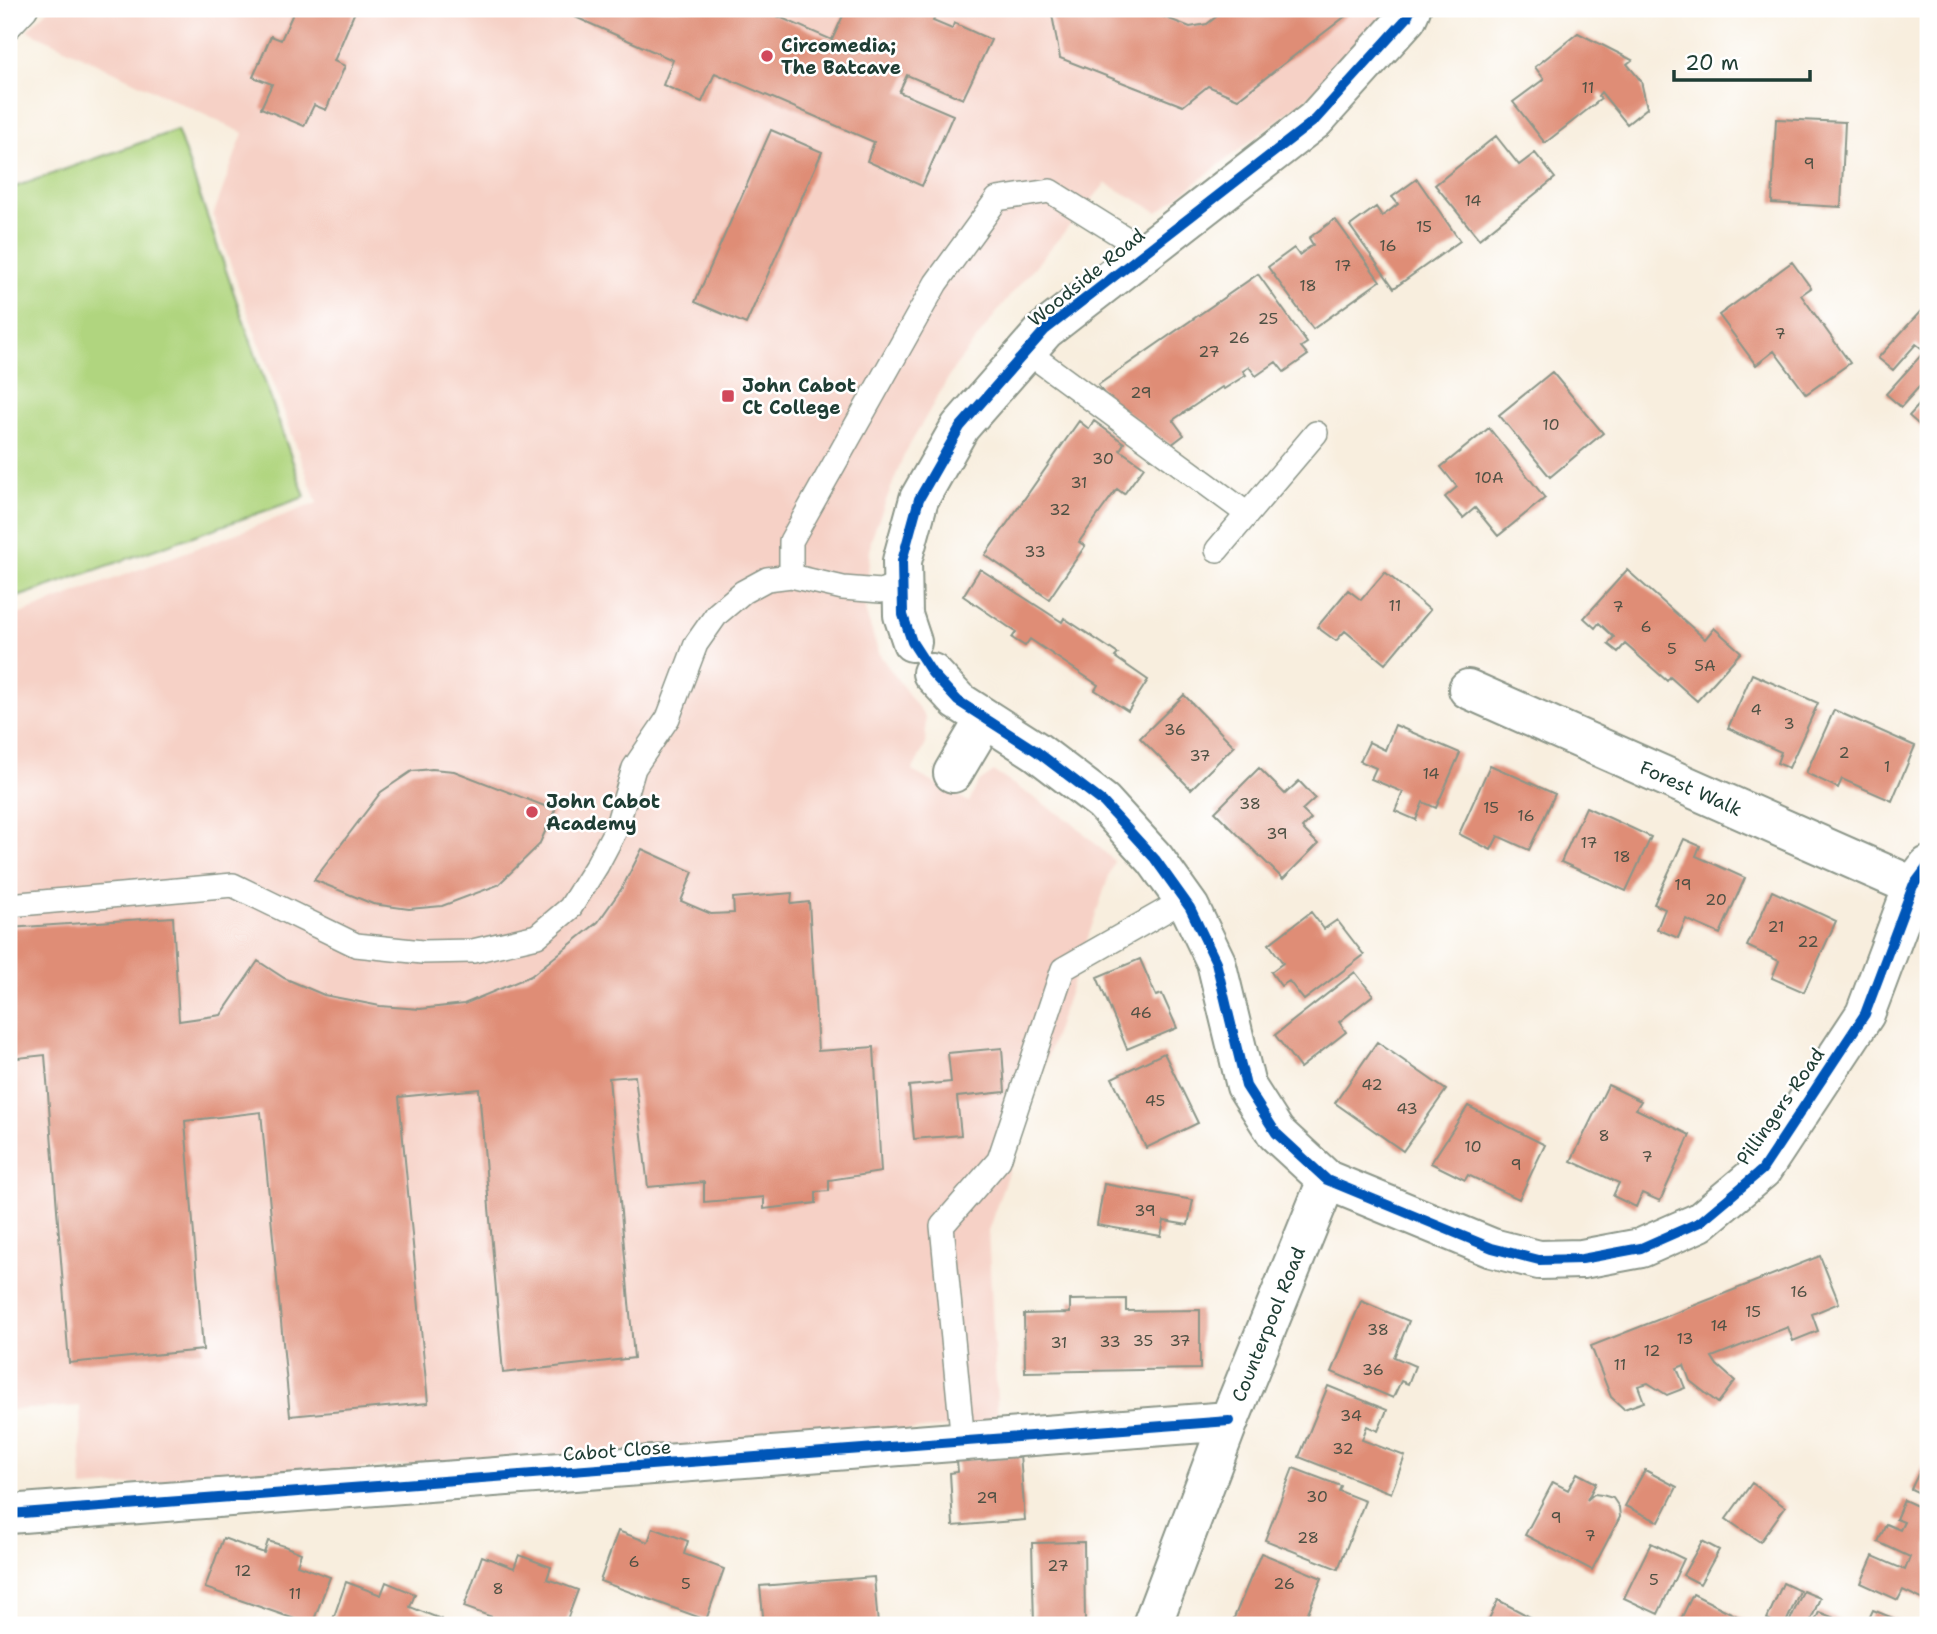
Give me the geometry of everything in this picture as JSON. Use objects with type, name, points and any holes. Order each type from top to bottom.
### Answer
[{"type":"street","name":"Woodside Road","points":[[912,642],[903,615],[902,561],[919,499],[960,427],[1045,330],[1315,120],[1407,18],[1411,9]]},
{"type":"street","points":[[932,673],[957,701],[1036,751],[1103,802],[1155,859],[1184,900],[1216,962],[1246,1086],[1276,1133],[1327,1180]]},
{"type":"street","name":"Forest Walk","points":[[1468,689],[1921,876]]},
{"type":"street","points":[[953,773],[985,719]]},
{"type":"street","name":"Pillingers Road","points":[[1327,1180],[1492,1248],[1539,1260],[1582,1259],[1641,1248],[1700,1222],[1762,1170],[1864,1014],[1921,876]]},
{"type":"street","name":"Counterpool Road","points":[[1152,1625],[1229,1421],[1327,1180]]},
{"type":"street","name":"Cabot Close","points":[[9,1514],[1229,1421]]},
{"type":"lane","points":[[9,27],[26,9]]},
{"type":"lane","points":[[791,576],[791,541],[936,283],[997,199],[1050,191],[1146,251]]},
{"type":"lane","points":[[1026,351],[1246,513]]},
{"type":"lane","points":[[1217,550],[1316,433]]},
{"type":"lane","points":[[9,905],[233,885],[356,945],[422,952],[473,951],[537,936],[570,908],[597,865],[616,829],[634,768],[668,718],[696,644],[717,614],[743,592],[767,579],[791,576],[843,587],[881,591],[902,582]]},
{"type":"lane","points":[[963,1442],[942,1226],[999,1160],[1063,969],[1184,900]]},
{"type":"shaded area","name":"John Cabot Academy","points":[[49,9],[1389,9],[1382,22],[1312,94],[1158,212],[1106,183],[1009,297],[954,368],[904,455],[871,539],[865,610],[879,654],[925,717],[926,744],[912,771],[969,802],[978,783],[994,772],[1072,822],[1114,861],[988,1231],[998,1424],[82,1488],[80,1406],[9,1410],[9,618],[317,503],[213,216],[243,133],[27,30]]},
{"type":"green space","points":[[177,130],[305,497],[9,600],[9,189]]},
{"type":"building","points":[[295,9],[356,9],[334,61],[345,66],[326,110],[314,105],[304,126],[261,108],[272,84],[253,77],[271,36],[281,40]]},
{"type":"building","points":[[557,9],[761,9],[832,40],[846,9],[938,9],[933,21],[952,29],[954,23],[991,40],[963,99],[907,75],[899,92],[953,115],[922,186],[867,161],[874,142],[715,73],[702,102],[663,85],[673,60]]},
{"type":"building","points":[[1051,9],[1143,9],[1190,27],[1207,24],[1226,9],[1346,9],[1347,15],[1238,99],[1208,86],[1183,106],[1060,58]]},
{"type":"building","points":[[1578,33],[1632,60],[1627,64],[1641,81],[1647,108],[1627,124],[1601,92],[1598,96],[1601,99],[1545,143],[1513,102],[1544,79],[1535,67]]},
{"type":"building","points":[[1776,119],[1845,122],[1841,207],[1772,203]]},
{"type":"building","points":[[771,130],[822,152],[746,324],[695,302]]},
{"type":"building","points":[[1496,136],[1519,165],[1535,153],[1555,178],[1479,239],[1435,185]]},
{"type":"building","points":[[1417,179],[1460,241],[1394,288],[1350,226],[1376,207],[1382,216],[1388,212],[1398,204],[1392,197]]},
{"type":"building","points":[[1335,219],[1380,281],[1313,329],[1268,267],[1294,248],[1299,255],[1313,245],[1309,238]]},
{"type":"building","points":[[1792,262],[1811,288],[1801,295],[1850,363],[1806,394],[1774,351],[1756,365],[1719,315]]},
{"type":"building","points":[[1258,274],[1307,343],[1301,347],[1308,355],[1284,372],[1276,362],[1256,376],[1249,367],[1243,371],[1246,375],[1224,389],[1222,387],[1173,420],[1184,435],[1171,445],[1107,398],[1098,385]]},
{"type":"building","points":[[1928,303],[1928,377],[1901,407],[1886,394],[1925,351],[1916,344],[1893,370],[1878,358]]},
{"type":"building","points":[[1552,372],[1603,433],[1550,477],[1499,415]]},
{"type":"building","points":[[1928,395],[1928,426],[1925,430],[1909,416]]},
{"type":"building","points":[[1079,421],[1089,429],[1094,421],[1124,443],[1120,450],[1144,467],[1124,494],[1117,489],[1098,515],[1079,542],[1085,546],[1049,599],[985,555]]},
{"type":"building","points":[[1489,428],[1545,498],[1498,536],[1475,508],[1463,518],[1445,497],[1457,487],[1441,467]]},
{"type":"building","points":[[980,569],[1062,622],[1064,618],[1118,654],[1115,657],[1148,680],[1128,711],[1095,690],[1098,685],[1030,639],[1025,646],[1012,638],[1016,632],[963,596]]},
{"type":"building","points":[[1627,570],[1705,639],[1714,628],[1741,652],[1697,701],[1670,677],[1667,681],[1625,644],[1618,652],[1608,644],[1614,637],[1599,623],[1595,628],[1584,618]]},
{"type":"building","points":[[1385,572],[1430,610],[1385,664],[1345,631],[1336,641],[1317,627],[1348,590],[1361,600]]},
{"type":"building","points":[[1752,674],[1818,703],[1789,768],[1777,763],[1781,752],[1728,728]]},
{"type":"building","points":[[1184,695],[1234,746],[1191,789],[1140,738]]},
{"type":"building","points":[[1834,710],[1915,746],[1892,801],[1842,779],[1838,788],[1806,773]]},
{"type":"building","points":[[1395,725],[1460,753],[1436,808],[1423,802],[1416,820],[1395,811],[1403,792],[1371,779],[1376,768],[1360,761],[1369,742],[1385,750]]},
{"type":"building","points":[[1490,765],[1555,794],[1529,850],[1498,836],[1491,850],[1459,834]]},
{"type":"building","points":[[1259,768],[1285,794],[1299,781],[1315,798],[1302,810],[1311,819],[1302,828],[1318,844],[1283,879],[1215,812]]},
{"type":"building","points":[[412,771],[454,771],[555,810],[539,845],[498,885],[442,906],[409,909],[373,904],[314,880],[381,792]]},
{"type":"building","points":[[1586,807],[1651,837],[1626,891],[1561,862]]},
{"type":"building","points":[[1684,839],[1700,846],[1696,856],[1745,878],[1720,934],[1686,919],[1678,938],[1657,929],[1665,909],[1654,904]]},
{"type":"building","points":[[642,849],[693,872],[681,901],[711,914],[734,913],[733,898],[792,893],[791,904],[809,902],[818,1051],[874,1047],[881,1172],[829,1180],[829,1191],[816,1192],[816,1203],[764,1209],[764,1197],[704,1202],[704,1182],[648,1187],[635,1076],[609,1078],[634,1358],[503,1373],[479,1089],[399,1097],[428,1403],[290,1416],[261,1112],[185,1121],[203,1350],[69,1363],[45,1055],[9,1059],[9,928],[173,917],[179,1021],[221,1015],[258,961],[284,978],[324,995],[380,1006],[420,1009],[464,1004],[531,976],[598,922],[622,888]]},
{"type":"building","points":[[1772,891],[1836,921],[1804,992],[1772,978],[1779,961],[1747,946]]},
{"type":"building","points":[[1311,912],[1324,929],[1337,920],[1364,955],[1304,1000],[1289,981],[1281,986],[1271,972],[1283,963],[1269,944]]},
{"type":"building","points":[[1140,959],[1156,996],[1162,994],[1177,1028],[1127,1049],[1097,977]]},
{"type":"building","points":[[1355,972],[1373,995],[1339,1022],[1346,1032],[1300,1068],[1275,1035]]},
{"type":"building","points":[[1377,1042],[1446,1090],[1403,1151],[1335,1103]]},
{"type":"building","points":[[1002,1048],[1005,1092],[957,1097],[961,1135],[914,1139],[909,1086],[951,1082],[948,1053]]},
{"type":"building","points":[[1164,1053],[1198,1123],[1146,1148],[1112,1078]]},
{"type":"building","points":[[1608,1085],[1641,1101],[1636,1109],[1690,1135],[1660,1201],[1642,1193],[1636,1207],[1613,1196],[1619,1183],[1571,1161]]},
{"type":"building","points":[[1468,1106],[1545,1145],[1519,1199],[1468,1175],[1465,1180],[1431,1163]]},
{"type":"building","points":[[1104,1184],[1193,1200],[1188,1225],[1164,1221],[1161,1236],[1097,1225]]},
{"type":"building","points":[[1820,1256],[1839,1303],[1812,1314],[1818,1331],[1793,1341],[1788,1327],[1712,1357],[1735,1381],[1718,1403],[1690,1381],[1684,1365],[1677,1368],[1685,1388],[1667,1395],[1648,1383],[1638,1386],[1644,1402],[1624,1409],[1611,1397],[1591,1346]]},
{"type":"building","points":[[1126,1299],[1126,1311],[1200,1310],[1200,1369],[1025,1372],[1024,1314],[1070,1313],[1070,1300]]},
{"type":"building","points":[[1361,1301],[1409,1321],[1394,1357],[1415,1366],[1408,1384],[1401,1381],[1393,1398],[1332,1372]]},
{"type":"building","points":[[1328,1386],[1387,1410],[1378,1431],[1367,1426],[1362,1440],[1405,1456],[1391,1493],[1299,1457]]},
{"type":"building","points":[[1928,1454],[1928,1497],[1911,1489]]},
{"type":"building","points":[[1020,1455],[1025,1520],[953,1526],[950,1473],[958,1472],[957,1460]]},
{"type":"building","points":[[1293,1468],[1341,1486],[1339,1491],[1365,1501],[1338,1569],[1265,1540]]},
{"type":"building","points":[[1645,1470],[1677,1487],[1659,1522],[1625,1506]]},
{"type":"building","points":[[1577,1473],[1596,1483],[1587,1500],[1594,1494],[1602,1495],[1613,1498],[1619,1507],[1620,1517],[1592,1570],[1525,1535],[1553,1482],[1568,1490]]},
{"type":"building","points":[[1752,1483],[1785,1507],[1760,1542],[1726,1519]]},
{"type":"building","points":[[1904,1500],[1928,1511],[1928,1602],[1903,1590],[1898,1600],[1861,1583],[1873,1556],[1905,1570],[1910,1557],[1878,1542],[1886,1524],[1900,1530],[1904,1522],[1896,1519]]},
{"type":"building","points":[[653,1528],[688,1541],[684,1554],[724,1569],[706,1620],[600,1581],[618,1531],[648,1542]]},
{"type":"building","points":[[223,1538],[264,1553],[268,1541],[284,1546],[301,1553],[297,1565],[330,1577],[312,1625],[205,1588]]},
{"type":"building","points":[[1702,1541],[1719,1550],[1700,1584],[1683,1575]]},
{"type":"building","points":[[1084,1542],[1085,1625],[1034,1625],[1032,1543]]},
{"type":"building","points":[[1651,1543],[1684,1559],[1658,1614],[1624,1598]]},
{"type":"building","points":[[1261,1553],[1322,1578],[1307,1615],[1316,1618],[1313,1625],[1231,1625]]},
{"type":"building","points":[[519,1555],[551,1567],[547,1579],[578,1590],[565,1625],[514,1625],[464,1607],[482,1556],[514,1568]]},
{"type":"building","points":[[874,1577],[878,1625],[764,1625],[760,1586]]},
{"type":"building","points":[[346,1582],[381,1595],[386,1582],[415,1594],[410,1607],[441,1619],[439,1625],[331,1625]]},
{"type":"building","points":[[1783,1583],[1800,1591],[1785,1625],[1781,1625],[1767,1619]]},
{"type":"building","points":[[1803,1591],[1820,1598],[1809,1625],[1788,1625]]},
{"type":"building","points":[[1693,1594],[1755,1625],[1678,1625]]},
{"type":"building","points":[[1498,1600],[1532,1618],[1528,1625],[1486,1625]]},
{"type":"building","points":[[1873,1610],[1910,1625],[1866,1625]]},
{"type":"building","points":[[1819,1612],[1842,1621],[1840,1625],[1813,1625]]},
{"type":"cycle path","points":[[1411,9],[1407,18],[1315,120],[1045,330],[960,427],[919,499],[902,561],[903,615],[912,642],[932,673],[958,701],[1036,751],[1103,802],[1155,859],[1190,908],[1216,962],[1246,1086],[1276,1133],[1327,1180],[1492,1248],[1539,1260],[1582,1259],[1641,1248],[1700,1222],[1762,1170],[1865,1014],[1913,886],[1928,866]]},
{"type":"cycle path","points":[[9,1514],[1229,1421]]},
{"type":"place","name":"Circomedia; The Batcave","points":[[767,56]]},
{"type":"place","name":"John Cabot Ct College","points":[[728,396]]},
{"type":"place","name":"John Cabot Academy","points":[[532,812]]}]
